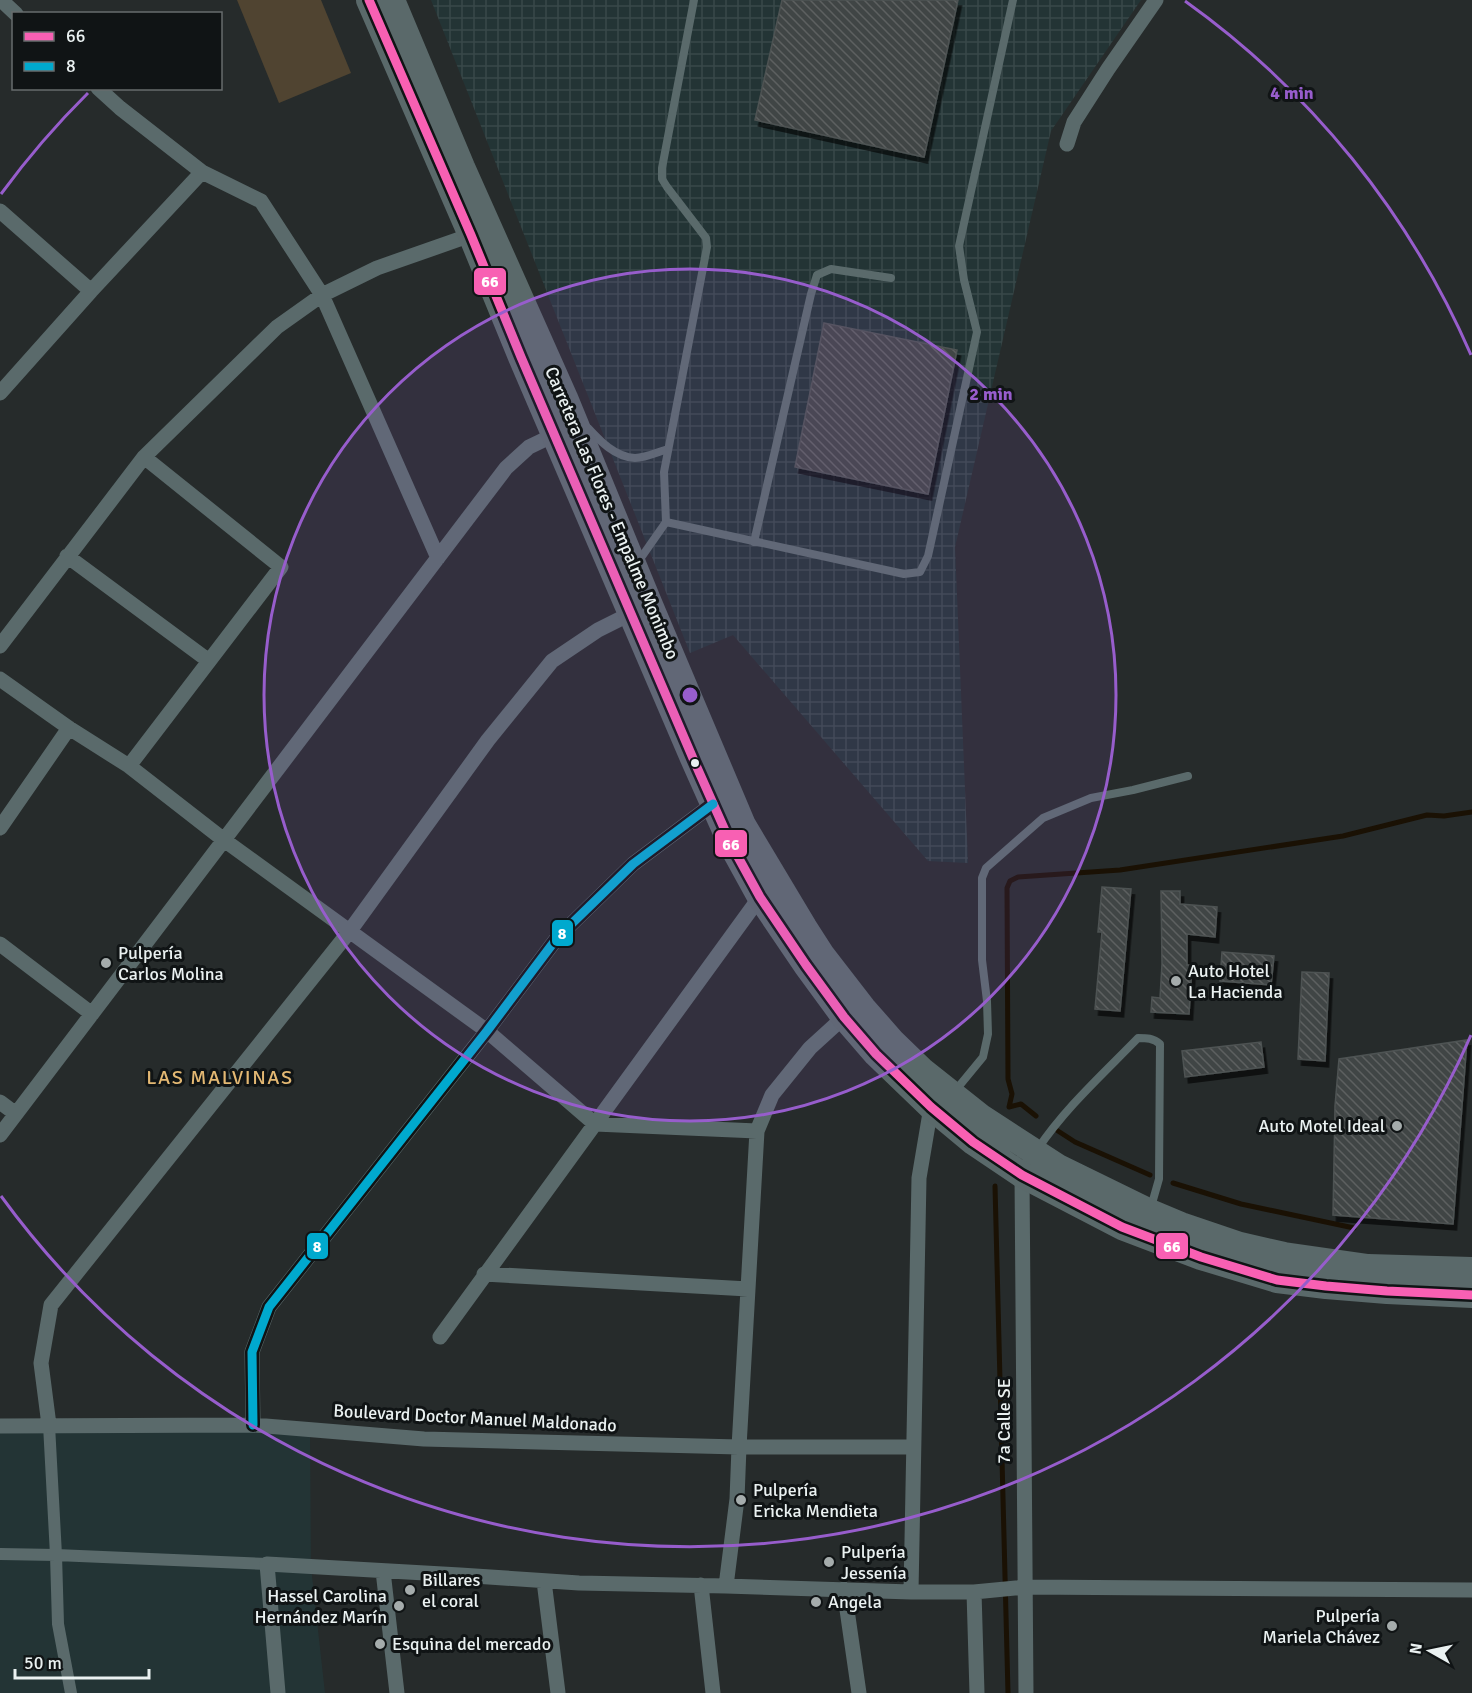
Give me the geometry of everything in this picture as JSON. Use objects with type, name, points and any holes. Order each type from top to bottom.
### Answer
[{"type":"highway","name":"Carretera Las Flores - Empalme Monimbo","points":[[369,0],[479,229],[565,398],[634,568],[640,609],[712,804],[732,846],[760,897],[806,965],[844,1017],[876,1054],[942,1101],[981,1117],[1058,1167],[1181,1225],[1240,1245],[1284,1255],[1368,1267],[1472,1270]]},
{"type":"highway","name":"Carretera Las Flores - Empalme Monimbo","points":[[392,0],[462,167],[479,229],[554,435],[640,609],[742,825],[822,955],[892,1041],[924,1071],[942,1101],[973,1142],[1022,1175],[1122,1227],[1201,1257],[1277,1280],[1387,1291],[1472,1295]]},
{"type":"street","points":[[1,0],[14,12]]},
{"type":"street","points":[[1067,144],[1074,122],[1156,0]]},
{"type":"street","points":[[100,90],[202,172],[261,201],[321,295],[438,558]]},
{"type":"street","points":[[0,393],[202,172]]},
{"type":"street","points":[[0,211],[91,291]]},
{"type":"street","points":[[0,646],[144,457],[277,327],[321,295],[377,268],[479,229]]},
{"type":"street","points":[[0,1135],[506,468],[528,447],[554,435]]},
{"type":"street","points":[[129,766],[281,567],[144,457]]},
{"type":"street","points":[[67,556],[209,661]]},
{"type":"street","points":[[71,1693],[58,1624],[49,1425],[40,1363],[51,1305],[349,932],[488,740],[552,661],[598,630],[640,609]]},
{"type":"street","points":[[0,679],[69,728],[129,766],[224,840],[487,1031],[595,1124],[758,1131]]},
{"type":"street","points":[[0,828],[69,728]]},
{"type":"street","points":[[253,1425],[252,1352],[269,1306],[487,1031],[556,938],[633,864],[712,804]]},
{"type":"street","points":[[440,1337],[760,897]]},
{"type":"street","points":[[0,944],[92,1014]]},
{"type":"street","points":[[726,1586],[738,1499],[739,1447],[758,1131],[772,1095],[810,1048],[844,1017]]},
{"type":"street","points":[[911,1592],[918,1178],[942,1101]]},
{"type":"street","points":[[0,1102],[16,1114]]},
{"type":"street","points":[[1022,1175],[1035,1153]]},
{"type":"street","name":"7a Calle SE","points":[[1022,1175],[1022,1587],[1026,1693]]},
{"type":"street","points":[[484,1274],[748,1289]]},
{"type":"street","name":"Boulevard Doctor Manuel Maldonado","points":[[0,1426],[253,1425],[424,1439],[739,1447],[914,1447]]},
{"type":"street","points":[[0,1554],[267,1564],[579,1583],[911,1592],[974,1592],[1022,1587],[1472,1590]]},
{"type":"street","points":[[267,1564],[278,1693]]},
{"type":"street","points":[[383,1570],[397,1693]]},
{"type":"street","points":[[544,1581],[558,1693]]},
{"type":"street","points":[[701,1585],[713,1693]]},
{"type":"street","points":[[844,1589],[859,1693]]},
{"type":"street","points":[[974,1592],[977,1693]]},
{"type":"lane","points":[[634,568],[666,522],[664,472],[707,247],[706,238],[662,179],[662,168],[694,0]]},
{"type":"lane","points":[[666,522],[904,574],[920,572],[928,556],[977,332],[964,280],[959,246],[1013,0]]},
{"type":"lane","points":[[754,542],[817,275],[831,268],[891,278]]},
{"type":"lane","points":[[565,398],[587,428],[605,446],[622,455],[636,458],[668,449]]},
{"type":"lane","points":[[942,1101],[983,1057],[988,1034],[982,960],[982,878],[986,868],[1043,818],[1091,798],[1188,776]]},
{"type":"lane","points":[[1035,1153],[1066,1112],[1138,1038],[1155,1040],[1160,1044],[1159,1179],[1150,1212]]},
{"type":"shaded area","points":[[237,0],[321,0],[351,73],[279,103]]},
{"type":"shaded area","points":[[431,0],[1141,0],[1051,131],[955,547],[968,863],[928,861],[733,635],[690,653]]},
{"type":"shaded area","points":[[0,1426],[310,1430],[311,1567],[325,1693],[0,1693]]},
{"type":"building","points":[[782,0],[958,0],[924,157],[755,120]]},
{"type":"building","points":[[824,323],[957,350],[928,494],[795,467]]},
{"type":"building","points":[[1102,887],[1131,889],[1120,1011],[1095,1009],[1102,932],[1098,932]]},
{"type":"building","points":[[1161,891],[1180,891],[1180,904],[1217,907],[1215,937],[1187,934],[1187,965],[1192,965],[1189,1014],[1151,1012],[1152,997],[1160,998]]},
{"type":"building","points":[[1222,952],[1274,956],[1271,985],[1220,981]]},
{"type":"building","points":[[1302,972],[1329,973],[1325,1061],[1298,1059]]},
{"type":"building","name":"Auto Motel Ideal","points":[[1467,1040],[1453,1224],[1333,1215],[1335,1106],[1339,1059]]},
{"type":"building","points":[[1261,1042],[1264,1067],[1185,1077],[1182,1051]]},
{"type":"waterway","points":[[1036,1116],[1021,1104],[1009,1107],[1012,1094],[1008,1079],[1007,888],[1010,881],[1018,877],[1120,870],[1343,836],[1427,815],[1444,816],[1472,812]]},
{"type":"waterway","points":[[1058,1131],[1075,1142],[1150,1175]]},
{"type":"waterway","points":[[1173,1183],[1241,1204],[1354,1228]]},
{"type":"waterway","points":[[995,1186],[1008,1693]]},
{"type":"transit line","name":"66","points":[[369,0],[732,846],[760,897],[844,1017],[876,1054],[931,1107],[973,1142],[1022,1175],[1122,1227],[1201,1257],[1277,1280],[1387,1291],[1472,1295]]},
{"type":"transit line","name":"8","points":[[253,1425],[252,1352],[269,1307],[487,1031],[557,938],[633,864],[713,804]]},
{"type":"place","name":"Pulpería Carlos Molina","points":[[106,963]]},
{"type":"place","name":"Auto Hotel La Hacienda","points":[[1176,981]]},
{"type":"place","name":"Auto Motel Ideal","points":[[1397,1126]]},
{"type":"place","name":"Pulpería Ericka Mendieta","points":[[741,1500]]},
{"type":"place","name":"Pulpería Jessenía","points":[[829,1562]]},
{"type":"place","name":"Billares el coral","points":[[410,1590]]},
{"type":"place","name":"Angela","points":[[816,1602]]},
{"type":"place","name":"Hassel Carolina Hernández Marín","points":[[399,1606]]},
{"type":"place","name":"Pulpería Mariela Chávez","points":[[1392,1626]]},
{"type":"place","name":"Esquina del mercado","points":[[380,1644]]},
{"type":"district","name":"LAS MALVINAS","points":[[220,1077]]}]
